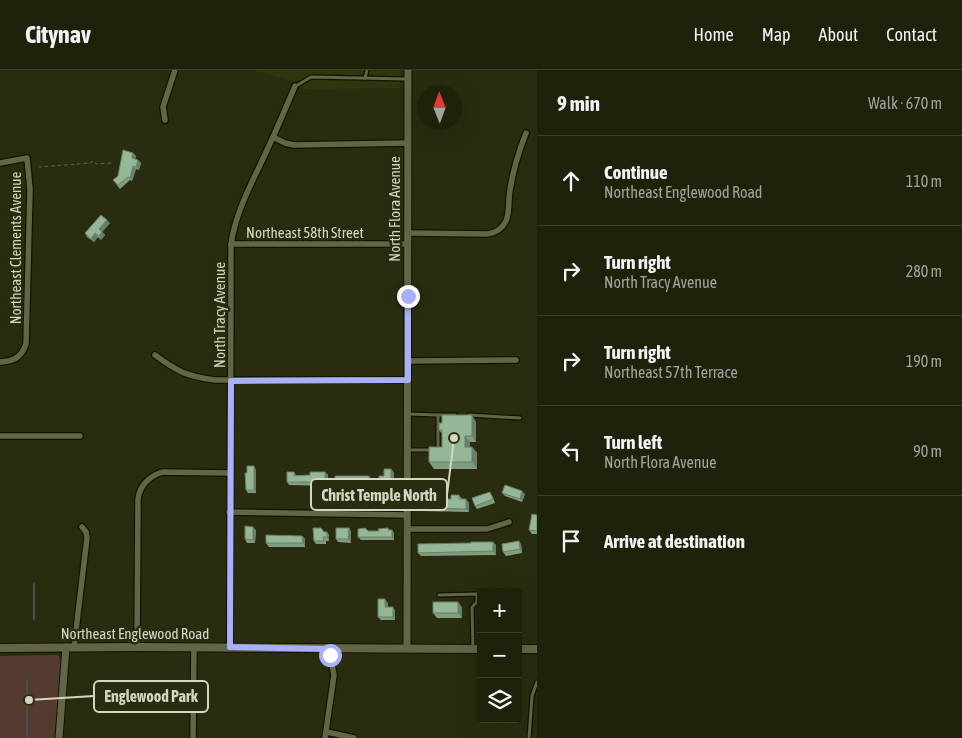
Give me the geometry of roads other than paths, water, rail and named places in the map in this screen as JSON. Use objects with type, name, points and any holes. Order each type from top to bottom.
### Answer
[{"type":"main road","name":"Northeast Englewood Road","points":[[0,648],[477,649]]},
{"type":"main road","points":[[522,649],[537,649]]},
{"type":"street","points":[[165,120],[163,108],[174,70]]},
{"type":"street","name":"North Flora Avenue","points":[[407,648],[408,70]]},
{"type":"street","name":"North Tracy Avenue","points":[[230,647],[229,473],[232,244],[236,218],[274,138],[295,86]]},
{"type":"street","points":[[408,233],[487,234],[500,229],[507,219],[516,159],[526,132]]},
{"type":"street","points":[[274,138],[294,145],[408,143]]},
{"type":"street","name":"Northeast Clements Avenue","points":[[0,163],[27,158],[30,190],[26,344],[23,354],[10,362],[0,362]]},
{"type":"street","name":"Northeast 58th Street","points":[[232,244],[408,244]]},
{"type":"street","points":[[155,355],[176,371],[202,378],[231,381],[408,380]]},
{"type":"street","points":[[408,361],[516,360]]},
{"type":"street","points":[[0,436],[80,436]]},
{"type":"street","points":[[137,647],[138,500],[142,485],[148,479],[162,472],[229,473]]},
{"type":"street","points":[[230,512],[408,515]]},
{"type":"street","points":[[408,529],[487,528],[509,522]]},
{"type":"street","points":[[59,738],[70,647],[87,538],[86,532],[82,527]]},
{"type":"street","points":[[193,738],[194,647]]},
{"type":"street","points":[[329,649],[334,675],[326,735],[354,738]]},
{"type":"lane","points":[[365,78],[367,70]]},
{"type":"lane","points":[[295,86],[311,77],[408,79]]},
{"type":"lane","points":[[408,414],[456,415]]},
{"type":"lane","points":[[408,450],[436,450],[438,448],[438,415]]},
{"type":"lane","points":[[466,415],[520,418]]},
{"type":"lane","points":[[439,595],[477,594]]},
{"type":"lane","points":[[477,602],[472,607],[477,642]]},
{"type":"lane","points":[[529,738],[532,696],[537,682]]},
{"type":"waterway","points":[[34,584],[34,619]]},
{"type":"waterway","points":[[27,680],[27,738]]},
{"type":"place","name":"Christ Temple North","points":[[454,438]]},
{"type":"place","name":"Englewood Park","points":[[29,700]]}]
